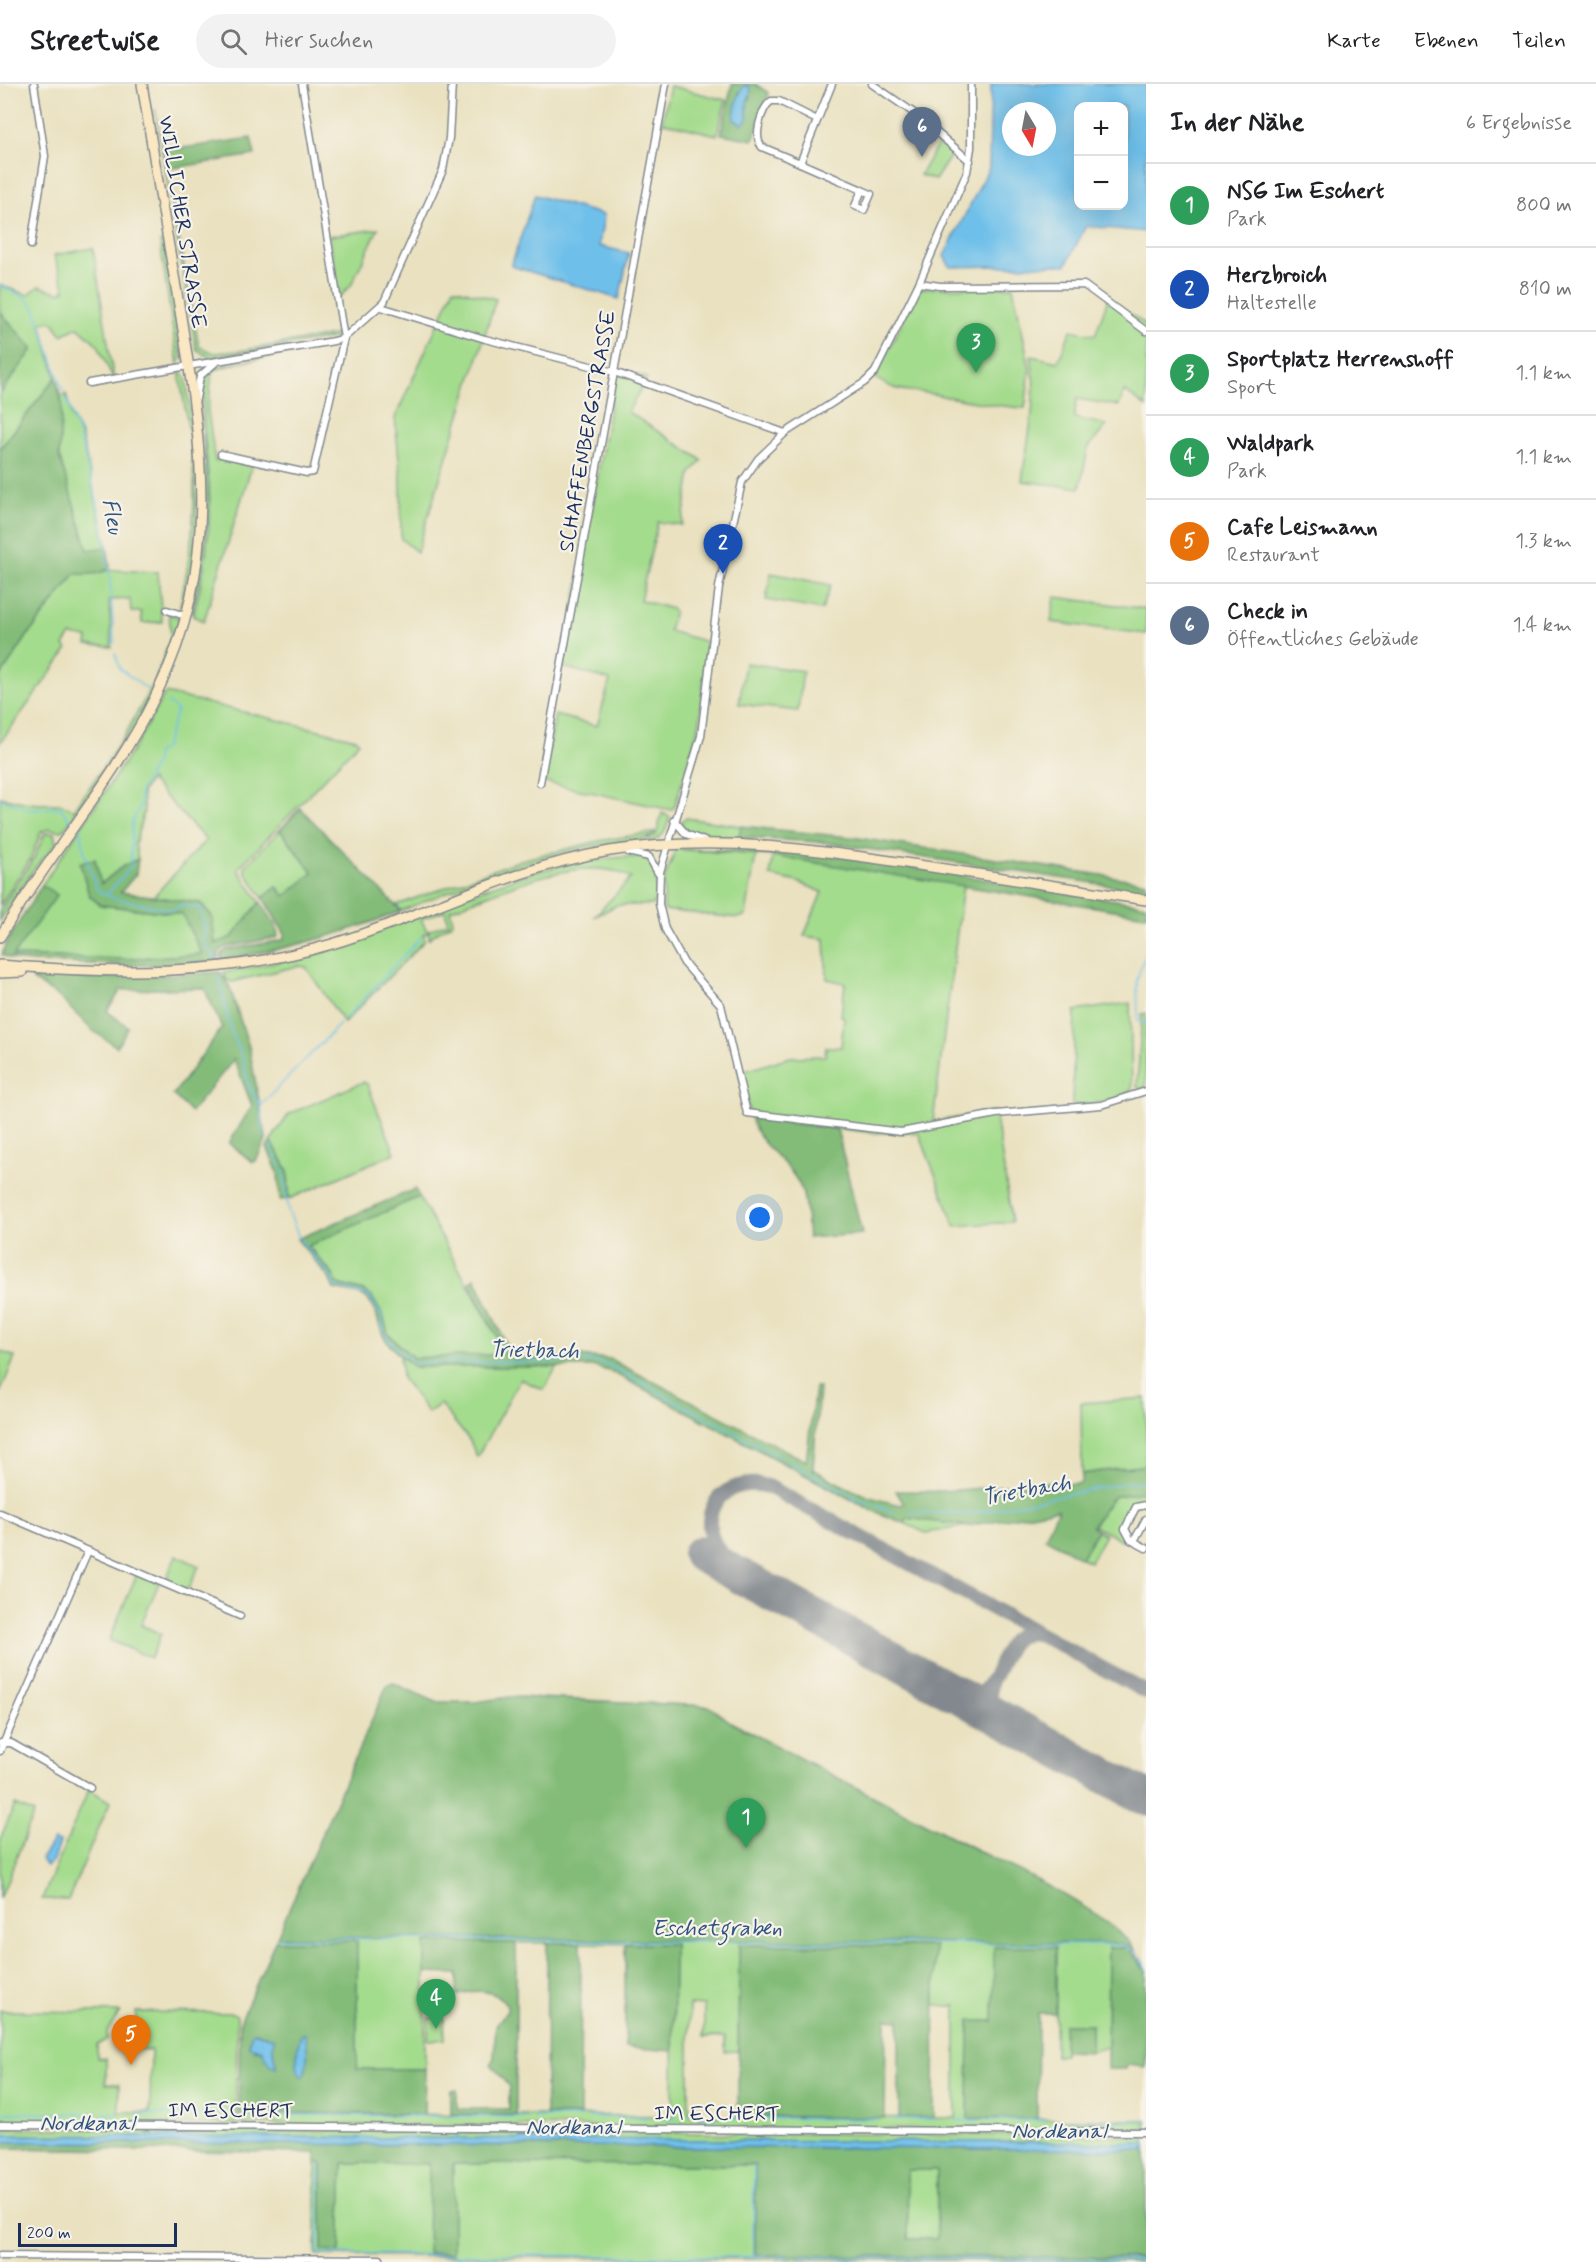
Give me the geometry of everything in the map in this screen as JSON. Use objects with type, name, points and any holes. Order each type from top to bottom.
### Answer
[{"type":"main road","name":"WILLICHER STRASSE","points":[[0,937],[20,903],[137,731],[165,675],[185,616],[196,566],[202,508],[202,470],[195,407],[142,84]]},
{"type":"main road","points":[[1,972],[44,970],[150,973],[207,970],[233,966],[330,944],[511,875],[609,851],[666,844],[769,845],[832,852],[1146,900]]},
{"type":"main road","points":[[0,924],[20,903]]},
{"type":"street","points":[[31,246],[45,156],[34,84]]},
{"type":"street","points":[[221,454],[307,473],[313,472],[344,338],[302,84]]},
{"type":"street","points":[[89,383],[344,338],[381,307],[443,170],[450,138],[452,84]]},
{"type":"street","name":"SCHAFFENBERGSTRASSE","points":[[540,783],[666,84]]},
{"type":"street","points":[[800,163],[832,84]]},
{"type":"street","points":[[872,84],[914,113],[970,161]]},
{"type":"street","points":[[659,879],[666,844],[702,731],[719,587],[740,487],[754,464],[785,433],[873,376],[919,284],[966,176],[970,161],[971,84]]},
{"type":"street","points":[[817,120],[779,101],[771,101],[766,106],[758,134],[759,144],[862,190]]},
{"type":"street","points":[[919,284],[940,286],[1084,285],[1146,331]]},
{"type":"street","points":[[381,307],[485,339],[614,372],[785,433]]},
{"type":"street","points":[[195,407],[200,376],[218,361]]},
{"type":"street","points":[[167,610],[185,616]]},
{"type":"street","points":[[674,820],[686,834],[709,843]]},
{"type":"street","points":[[609,851],[646,855],[655,864],[659,879],[660,910],[675,949],[721,1005],[747,1113],[901,1132],[996,1114],[1101,1106],[1146,1091]]},
{"type":"street","points":[[1146,1505],[1138,1505],[1126,1526],[1126,1534],[1146,1548]]},
{"type":"street","points":[[0,1514],[240,1616]]},
{"type":"street","points":[[1134,1541],[1146,1519]]},
{"type":"street","points":[[0,1751],[88,1551]]},
{"type":"street","points":[[2,1743],[11,1743],[90,1788]]},
{"type":"street","name":"IM ESCHERT","points":[[0,2125],[1146,2132]]},
{"type":"street","points":[[0,2256],[380,2261]]},
{"type":"green space","points":[[732,84],[755,84],[769,93],[753,140],[721,134]],"holes":[[[739,92],[751,97],[747,102],[747,120],[735,112]]]},
{"type":"green space","points":[[670,86],[726,100],[717,135],[662,122]]},
{"type":"green space","points":[[155,109],[199,347],[214,353],[339,334],[338,337],[210,358],[196,349]]},
{"type":"green space","points":[[251,138],[255,155],[167,169],[162,151]]},
{"type":"green space","points":[[940,141],[945,145],[943,148],[953,152],[935,180],[920,175]]},
{"type":"green space","points":[[378,229],[351,285],[340,297],[329,236]]},
{"type":"green space","points":[[160,242],[164,242],[182,358],[178,364]]},
{"type":"green space","points":[[93,248],[114,381],[98,345],[78,327],[62,335],[52,321],[41,323],[56,377],[0,449],[0,394],[33,349],[0,312],[0,285],[28,295],[39,286],[59,293],[65,290],[54,255]]},
{"type":"green space","points":[[1013,287],[1030,369],[1025,408],[903,390],[891,387],[875,378],[918,290],[924,288]]},
{"type":"green space","points":[[454,288],[496,299],[417,552],[401,539],[401,480],[395,418]]},
{"type":"green space","points":[[1108,299],[1146,325],[1146,407],[1124,391],[1119,406],[1077,399],[1074,418],[1107,425],[1088,448],[1080,488],[1022,481],[1033,403],[1031,356],[1058,362],[1071,330],[1095,335]]},
{"type":"green space","points":[[0,312],[33,349],[0,394]]},
{"type":"green space","points":[[330,344],[237,363],[212,371],[208,411],[215,461],[227,457],[253,462],[204,621],[193,616],[205,561],[210,506],[204,395],[210,368]]},
{"type":"green space","points":[[617,369],[647,378],[628,412],[702,460],[691,473],[682,525],[658,522],[640,600],[672,609],[674,612],[669,631],[707,642],[700,722],[675,806],[671,810],[544,782],[555,715],[597,726],[610,680],[563,667]]},
{"type":"green space","points":[[179,371],[186,379],[193,437],[196,524],[190,582],[183,611],[179,612],[190,553],[194,479]]},
{"type":"green space","points":[[205,375],[202,386],[201,413],[208,481],[207,514],[202,565],[191,614],[205,519],[205,462],[200,406],[200,380]]},
{"type":"green space","points":[[56,377],[62,403],[59,456],[88,550],[107,547],[110,567],[98,573],[75,574],[28,635],[0,677],[0,449]]},
{"type":"green space","points":[[66,394],[72,417],[81,435],[107,547],[88,551],[59,456],[61,396]]},
{"type":"green space","points":[[112,570],[158,572],[162,622],[142,623],[141,612],[131,612],[130,599],[109,600],[112,647],[87,645],[88,638],[71,635],[64,645],[67,650],[0,743],[0,677],[28,635],[75,574]]},
{"type":"green space","points":[[771,573],[831,585],[822,610],[766,600]]},
{"type":"green space","points":[[1055,597],[1146,609],[1146,634],[1051,622]]},
{"type":"green space","points":[[169,613],[181,619],[157,686],[139,719],[85,802],[77,811],[74,810],[122,740],[155,681],[171,637]]},
{"type":"green space","points":[[745,663],[803,671],[798,711],[739,704]]},
{"type":"green space","points":[[165,693],[356,739],[359,742],[238,869],[260,902],[232,937],[215,945],[212,916],[200,903],[153,897],[206,840],[150,780],[142,792],[144,811],[135,844],[138,859],[122,867],[101,884],[81,863],[89,895],[100,905],[182,914],[202,954],[124,959],[12,956],[57,895],[42,885],[134,748]]},
{"type":"green space","points":[[0,797],[30,803],[61,805],[74,810],[74,816],[62,831],[48,829],[41,832],[31,858],[0,905]]},
{"type":"green space","points":[[300,808],[401,911],[312,941],[221,960],[221,955],[226,950],[283,940],[285,934],[263,898],[277,887],[285,896],[313,873],[280,830]]},
{"type":"green space","points":[[662,813],[670,817],[666,829],[658,839],[649,842],[648,839],[656,835]]},
{"type":"green space","points":[[686,818],[741,826],[739,838],[688,833],[680,822]]},
{"type":"green space","points":[[741,826],[858,838],[1146,882],[1146,891],[821,842],[739,838]]},
{"type":"green space","points":[[280,830],[313,873],[285,896],[277,887],[263,898],[245,871],[245,867]]},
{"type":"green space","points":[[656,832],[644,839],[565,852],[517,866],[401,911],[397,905],[521,860],[599,841]]},
{"type":"green space","points":[[45,833],[54,833],[56,844],[33,870],[0,921],[0,910],[34,858]]},
{"type":"green space","points":[[676,849],[756,854],[746,915],[739,918],[664,910],[664,880]]},
{"type":"green space","points":[[676,849],[815,852],[1146,905],[1146,915],[773,856]]},
{"type":"green space","points":[[773,856],[963,885],[933,1122],[995,1111],[1012,1222],[955,1226],[919,1133],[875,1133],[751,1118],[739,1073],[790,1057],[825,1056],[826,1047],[841,1047],[844,1017],[841,1016],[845,983],[827,979],[825,939],[804,936],[822,892],[798,882],[770,876]]},
{"type":"green space","points":[[633,857],[648,859],[653,869],[657,888],[652,905],[617,905],[594,917],[631,878],[612,871],[590,869],[566,871],[540,877],[491,893],[450,910],[453,921],[429,940],[429,932],[423,935],[425,940],[344,1023],[306,967],[298,966],[232,982],[227,980],[224,972],[280,962],[321,951],[518,877],[594,860]],"holes":[[[445,910],[448,923],[427,931],[421,919]]]},
{"type":"green space","points":[[95,859],[101,884],[122,867],[138,859],[136,874],[121,892],[200,903],[212,916],[215,944],[232,937],[260,902],[276,925],[278,937],[226,947],[219,952],[217,961],[179,964],[33,962],[2,955],[5,945],[42,885],[57,895],[13,956],[124,959],[202,954],[182,914],[100,905],[89,895],[80,863]]},
{"type":"green space","points":[[220,972],[229,985],[249,1047],[266,1139],[256,1161],[252,1162],[229,1143],[252,1106],[234,1059],[191,1112],[173,1095],[222,1028],[204,988],[121,990],[107,1011],[128,1027],[117,1047],[92,1030],[58,996],[33,980],[33,975],[122,977]]},
{"type":"green space","points":[[1130,1003],[1132,1088],[1127,1094],[1113,1101],[1072,1105],[1075,1011]]},
{"type":"green space","points":[[1146,1013],[1146,1087],[1140,1089],[1137,1087],[1142,1014]]},
{"type":"green space","points":[[363,1082],[367,1084],[395,1153],[289,1199],[288,1171],[271,1140],[289,1114]]},
{"type":"green space","points":[[751,1118],[837,1129],[862,1234],[808,1238],[805,1205],[800,1186],[788,1168],[760,1137]]},
{"type":"green space","points":[[271,1140],[288,1171],[289,1199],[280,1200],[278,1173],[267,1147]]},
{"type":"green space","points":[[415,1189],[419,1197],[308,1246],[333,1275],[337,1284],[364,1291],[372,1297],[383,1316],[388,1334],[413,1358],[506,1354],[469,1283],[475,1278],[513,1359],[580,1356],[610,1359],[806,1461],[815,1387],[819,1387],[813,1469],[845,1486],[878,1499],[902,1505],[904,1504],[896,1491],[954,1490],[1049,1482],[1077,1484],[1081,1483],[1082,1474],[1146,1465],[1146,1491],[1113,1497],[1092,1526],[1097,1530],[1081,1558],[1045,1538],[1058,1509],[967,1526],[907,1518],[904,1523],[871,1510],[614,1373],[596,1367],[415,1367],[387,1342],[371,1303],[362,1295],[334,1289],[329,1278],[297,1239]]},
{"type":"green space","points":[[419,1197],[507,1355],[413,1358],[388,1334],[383,1316],[364,1291],[337,1284],[333,1275],[307,1245]]},
{"type":"green space","points":[[0,1351],[15,1357],[0,1393]]},
{"type":"green space","points":[[400,1356],[415,1367],[557,1366],[544,1390],[520,1379],[477,1457],[470,1441],[440,1404],[428,1413],[402,1378]]},
{"type":"green space","points":[[1146,1398],[1146,1465],[1082,1474],[1081,1403]]},
{"type":"green space","points":[[1146,1491],[1146,1502],[1139,1502],[1134,1506],[1130,1504],[1119,1523],[1123,1526],[1122,1541],[1093,1525],[1113,1497]]},
{"type":"green space","points":[[907,1518],[967,1526],[926,1533],[904,1523]]},
{"type":"green space","points":[[1097,1530],[1105,1535],[1090,1562],[1081,1558]]},
{"type":"green space","points":[[176,1555],[199,1566],[189,1588],[185,1590],[165,1582]]},
{"type":"green space","points":[[137,1574],[159,1583],[141,1625],[161,1634],[151,1658],[109,1640]]},
{"type":"green space","points":[[393,1683],[436,1702],[475,1702],[510,1697],[709,1706],[732,1723],[1060,1892],[1106,1922],[1124,1936],[1135,1950],[1121,1944],[277,1937],[387,1685]]},
{"type":"green space","points":[[520,1697],[708,1706],[732,1723],[1031,1878],[1095,1914],[1130,1943],[1146,1967],[1146,1971],[1134,1952],[1108,1948],[1107,2047],[1091,2052],[1091,2025],[1065,2024],[1064,2055],[1055,2056],[1056,1948],[993,2021],[969,2022],[968,2118],[1146,2120],[1146,2131],[239,2124],[239,2113],[673,2116],[674,1944],[425,1942],[425,2069],[357,2069],[357,1942],[275,1941],[277,1937],[517,1939]],"holes":[[[739,1945],[935,1946],[935,2006],[956,2006],[956,2118],[689,2116],[689,2005],[704,2006],[704,2037],[725,2037],[725,2052],[738,2051]]]},
{"type":"green space","points":[[89,1789],[110,1802],[68,1900],[42,1899]]},
{"type":"green space","points":[[15,1805],[34,1813],[0,1899],[0,1839]]},
{"type":"green space","points":[[275,1941],[357,1941],[357,2069],[425,2069],[424,2114],[239,2113],[240,2022]],"holes":[[[256,2032],[266,2036],[276,2063],[270,2065],[262,2050],[254,2049],[250,2040]]]},
{"type":"green space","points":[[425,1942],[516,1943],[516,2115],[451,2114],[451,2090],[457,2090],[457,2109],[509,2109],[509,2087],[491,2064],[494,2057],[496,2025],[507,2011],[507,2005],[502,1999],[490,1993],[476,1991],[456,1996],[457,1974],[425,1973]]},
{"type":"green space","points":[[547,1943],[581,1943],[580,2115],[546,2115]]},
{"type":"green space","points":[[625,1944],[674,1944],[673,2051],[625,2047]]},
{"type":"green space","points":[[739,1945],[935,1946],[934,2118],[899,2118],[899,2020],[886,2019],[885,2118],[738,2116]]},
{"type":"green space","points":[[994,1947],[1056,1947],[1056,2013],[1038,2013],[1037,2119],[968,2118],[969,2021],[993,2021]]},
{"type":"green space","points":[[1108,1948],[1128,1948],[1146,1971],[1146,2067],[1127,2065],[1126,2069],[1107,2069]]},
{"type":"green space","points":[[0,2011],[120,2012],[107,2032],[107,2039],[97,2045],[97,2058],[106,2059],[106,2084],[119,2084],[119,2112],[150,2112],[151,2050],[136,2049],[136,2012],[234,2013],[237,2016],[236,2124],[0,2123]]},
{"type":"green space","points":[[428,2018],[444,2018],[445,2039],[428,2040]]},
{"type":"green space","points":[[1064,2024],[1091,2024],[1091,2052],[1064,2051]]},
{"type":"green space","points":[[0,2129],[1146,2136],[1146,2143],[0,2135]]},
{"type":"green space","points":[[0,2142],[1146,2150],[1146,2258],[755,2255],[755,2165],[453,2164],[453,2253],[428,2253],[429,2164],[343,2163],[340,2252],[322,2251],[322,2163],[316,2163],[316,2153],[0,2148]],"holes":[[[907,2170],[937,2170],[937,2239],[908,2239]]]},
{"type":"green space","points":[[316,2163],[322,2163],[322,2251],[340,2251],[343,2163],[429,2163],[429,2253],[453,2253],[452,2164],[755,2165],[755,2255],[1146,2258],[1146,2262],[316,2255]]},
{"type":"green space","points":[[907,2170],[937,2170],[937,2239],[908,2240]]},
{"type":"water","points":[[991,84],[1146,84],[1146,232],[1086,226],[1066,265],[950,267],[944,256],[989,168]]},
{"type":"water","points":[[744,86],[749,86],[751,92],[747,102],[747,120],[742,124],[734,120],[734,116],[738,97]]},
{"type":"water","points":[[535,195],[604,215],[599,246],[629,253],[619,299],[511,266]]},
{"type":"water","points":[[54,1840],[60,1842],[54,1860],[46,1867],[41,1859]]},
{"type":"water","points":[[252,2032],[274,2038],[276,2067],[270,2065],[262,2050],[249,2046]]},
{"type":"water","points":[[302,2034],[305,2034],[307,2057],[302,2077],[299,2073],[297,2056]]},
{"type":"water","points":[[0,2135],[1146,2143],[1146,2150],[0,2142]]},
{"type":"waterway","name":"Fleu","points":[[0,285],[24,297],[35,308],[63,391]]},
{"type":"waterway","name":"Fleu","points":[[66,398],[80,437],[103,526],[110,580],[114,643]]},
{"type":"waterway","name":"Fleu","points":[[115,653],[120,669],[148,690]]},
{"type":"waterway","name":"Fleu","points":[[107,894],[131,867],[132,822],[140,807],[140,792],[156,761],[157,753],[165,747],[177,710],[167,702]]},
{"type":"waterway","name":"Trietbach","points":[[0,800],[32,810],[61,808],[70,821]]},
{"type":"waterway","name":"Trietbach","points":[[81,830],[84,851],[97,890],[113,898],[172,910],[182,905],[201,909],[205,926],[204,942],[216,960]]},
{"type":"waterway","points":[[344,1020],[421,937]]},
{"type":"waterway","points":[[1146,951],[1137,980],[1138,1020],[1146,1024]]},
{"type":"waterway","name":"Trietbach","points":[[219,977],[230,1028],[242,1056],[249,1087],[261,1106],[263,1137]]},
{"type":"waterway","points":[[261,1105],[340,1024]]},
{"type":"waterway","name":"Trietbach","points":[[270,1145],[284,1173],[288,1210],[300,1240],[330,1276],[335,1287],[369,1296],[381,1315],[385,1335],[397,1349],[415,1363],[591,1361],[607,1364],[857,1499],[894,1512]]},
{"type":"waterway","name":"Trietbach","points":[[910,1512],[971,1514],[1124,1483],[1146,1482]]},
{"type":"waterway","name":"Eschetgraben","points":[[277,1938],[1121,1945],[1135,1952],[1146,1969]]},
{"type":"waterway","name":"Nordkanal","points":[[0,2113],[118,2114]]},
{"type":"waterway","name":"Nordkanal","points":[[136,2114],[235,2114]]},
{"type":"waterway","points":[[242,2115],[288,2115]]},
{"type":"waterway","points":[[293,2115],[445,2116]]},
{"type":"waterway","name":"Nordkanal","points":[[449,2116],[528,2117]]},
{"type":"waterway","name":"Nordkanal","points":[[533,2117],[582,2117]]},
{"type":"waterway","name":"Nordkanal","points":[[588,2117],[646,2117]]},
{"type":"waterway","points":[[651,2117],[679,2118]]},
{"type":"waterway","points":[[698,2118],[716,2118]]},
{"type":"waterway","points":[[730,2118],[876,2119]]},
{"type":"waterway","points":[[894,2119],[935,2119]]},
{"type":"waterway","points":[[956,2120],[984,2120]]},
{"type":"waterway","name":"Nordkanal","points":[[987,2120],[1046,2120]]},
{"type":"waterway","name":"Nordkanal","points":[[1068,2121],[1080,2121]]},
{"type":"waterway","name":"Nordkanal","points":[[1084,2121],[1089,2121]]},
{"type":"waterway","name":"Nordkanal","points":[[1092,2121],[1112,2121]]},
{"type":"waterway","name":"Nordkanal","points":[[1115,2121],[1138,2121]]},
{"type":"waterway","points":[[1141,2121],[1146,2121]]},
{"type":"waterway","points":[[320,2166],[318,2254],[789,2257]]},
{"type":"waterway","points":[[753,2256],[754,2167]]},
{"type":"waterway","points":[[797,2257],[994,2259]]},
{"type":"waterway","points":[[1001,2259],[1146,2260]]},
{"type":"taxiway","points":[[749,1581],[717,1548],[711,1534],[710,1521],[712,1509],[718,1499],[737,1487],[749,1484],[773,1489],[1146,1692]]},
{"type":"taxiway","points":[[959,1696],[974,1696],[985,1690],[1014,1640],[1024,1634],[1038,1634]]},
{"type":"taxiway","points":[[991,1681],[992,1704],[1008,1722]]},
{"type":"runway","points":[[700,1554],[1146,1798]]},
{"type":"place","name":"Check in","points":[[922,157]]},
{"type":"place","name":"Sportplatz Herrenshoff","points":[[976,373]]},
{"type":"place","name":"Herzbroich","points":[[723,574]]},
{"type":"place","name":"NSG Im Eschert","points":[[746,1848]]},
{"type":"place","name":"Waldpark","points":[[436,2029]]},
{"type":"place","name":"Cafe Leismann","points":[[131,2065]]}]
